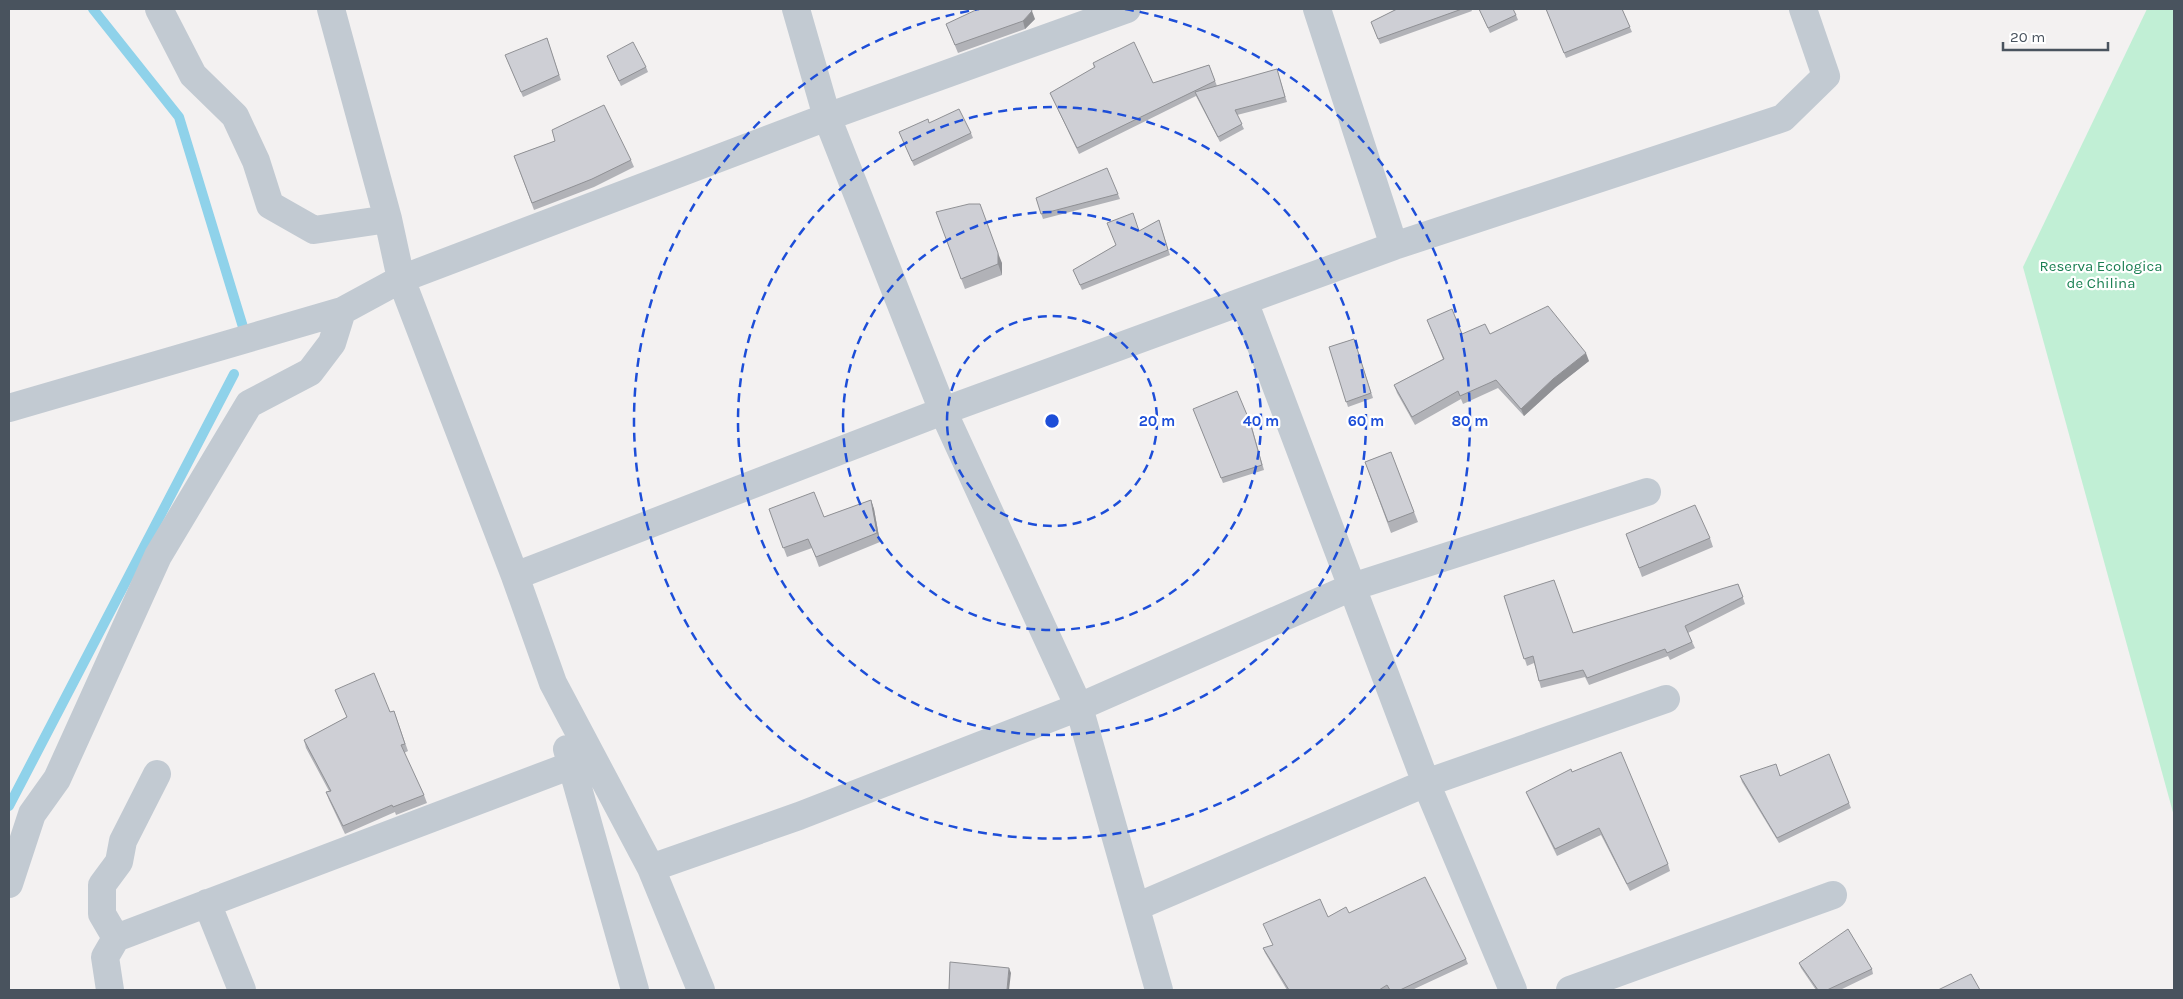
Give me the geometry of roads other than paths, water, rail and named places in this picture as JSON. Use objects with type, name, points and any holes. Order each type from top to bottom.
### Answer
[{"type":"street","points":[[159,9],[193,76],[235,116],[256,161],[270,205],[314,230],[388,219]]},
{"type":"street","points":[[331,9],[388,219],[401,280],[515,576],[553,684],[564,738],[635,990]]},
{"type":"street","points":[[796,9],[827,117],[943,411],[1079,707],[1159,990]]},
{"type":"street","points":[[9,408],[342,312],[401,280],[827,117],[1127,9]]},
{"type":"street","points":[[1317,9],[1394,246]]},
{"type":"street","points":[[515,576],[943,411],[1394,246],[1782,118],[1826,76],[1803,9]]},
{"type":"street","points":[[1244,301],[1426,783],[1513,990]]},
{"type":"street","points":[[9,884],[32,814],[57,779],[158,556],[249,404],[310,372],[332,343],[342,312]]},
{"type":"street","points":[[651,868],[799,816],[1079,707],[1352,587],[1647,492]]},
{"type":"street","points":[[553,684],[651,868],[702,990]]},
{"type":"street","points":[[1136,907],[1426,783],[1666,699]]},
{"type":"street","points":[[110,990],[105,957],[116,938],[572,765]]},
{"type":"street","points":[[116,938],[102,914],[102,885],[118,862],[123,841],[157,774]]},
{"type":"street","points":[[1570,990],[1833,895]]},
{"type":"street","points":[[208,903],[242,990]]},
{"type":"waterway","points":[[93,9],[179,117],[243,327]]},
{"type":"waterway","points":[[9,806],[234,374]]},
{"type":"park label","name":"Reserva Ecologica de Chilina","points":[[2101,274]]}]
